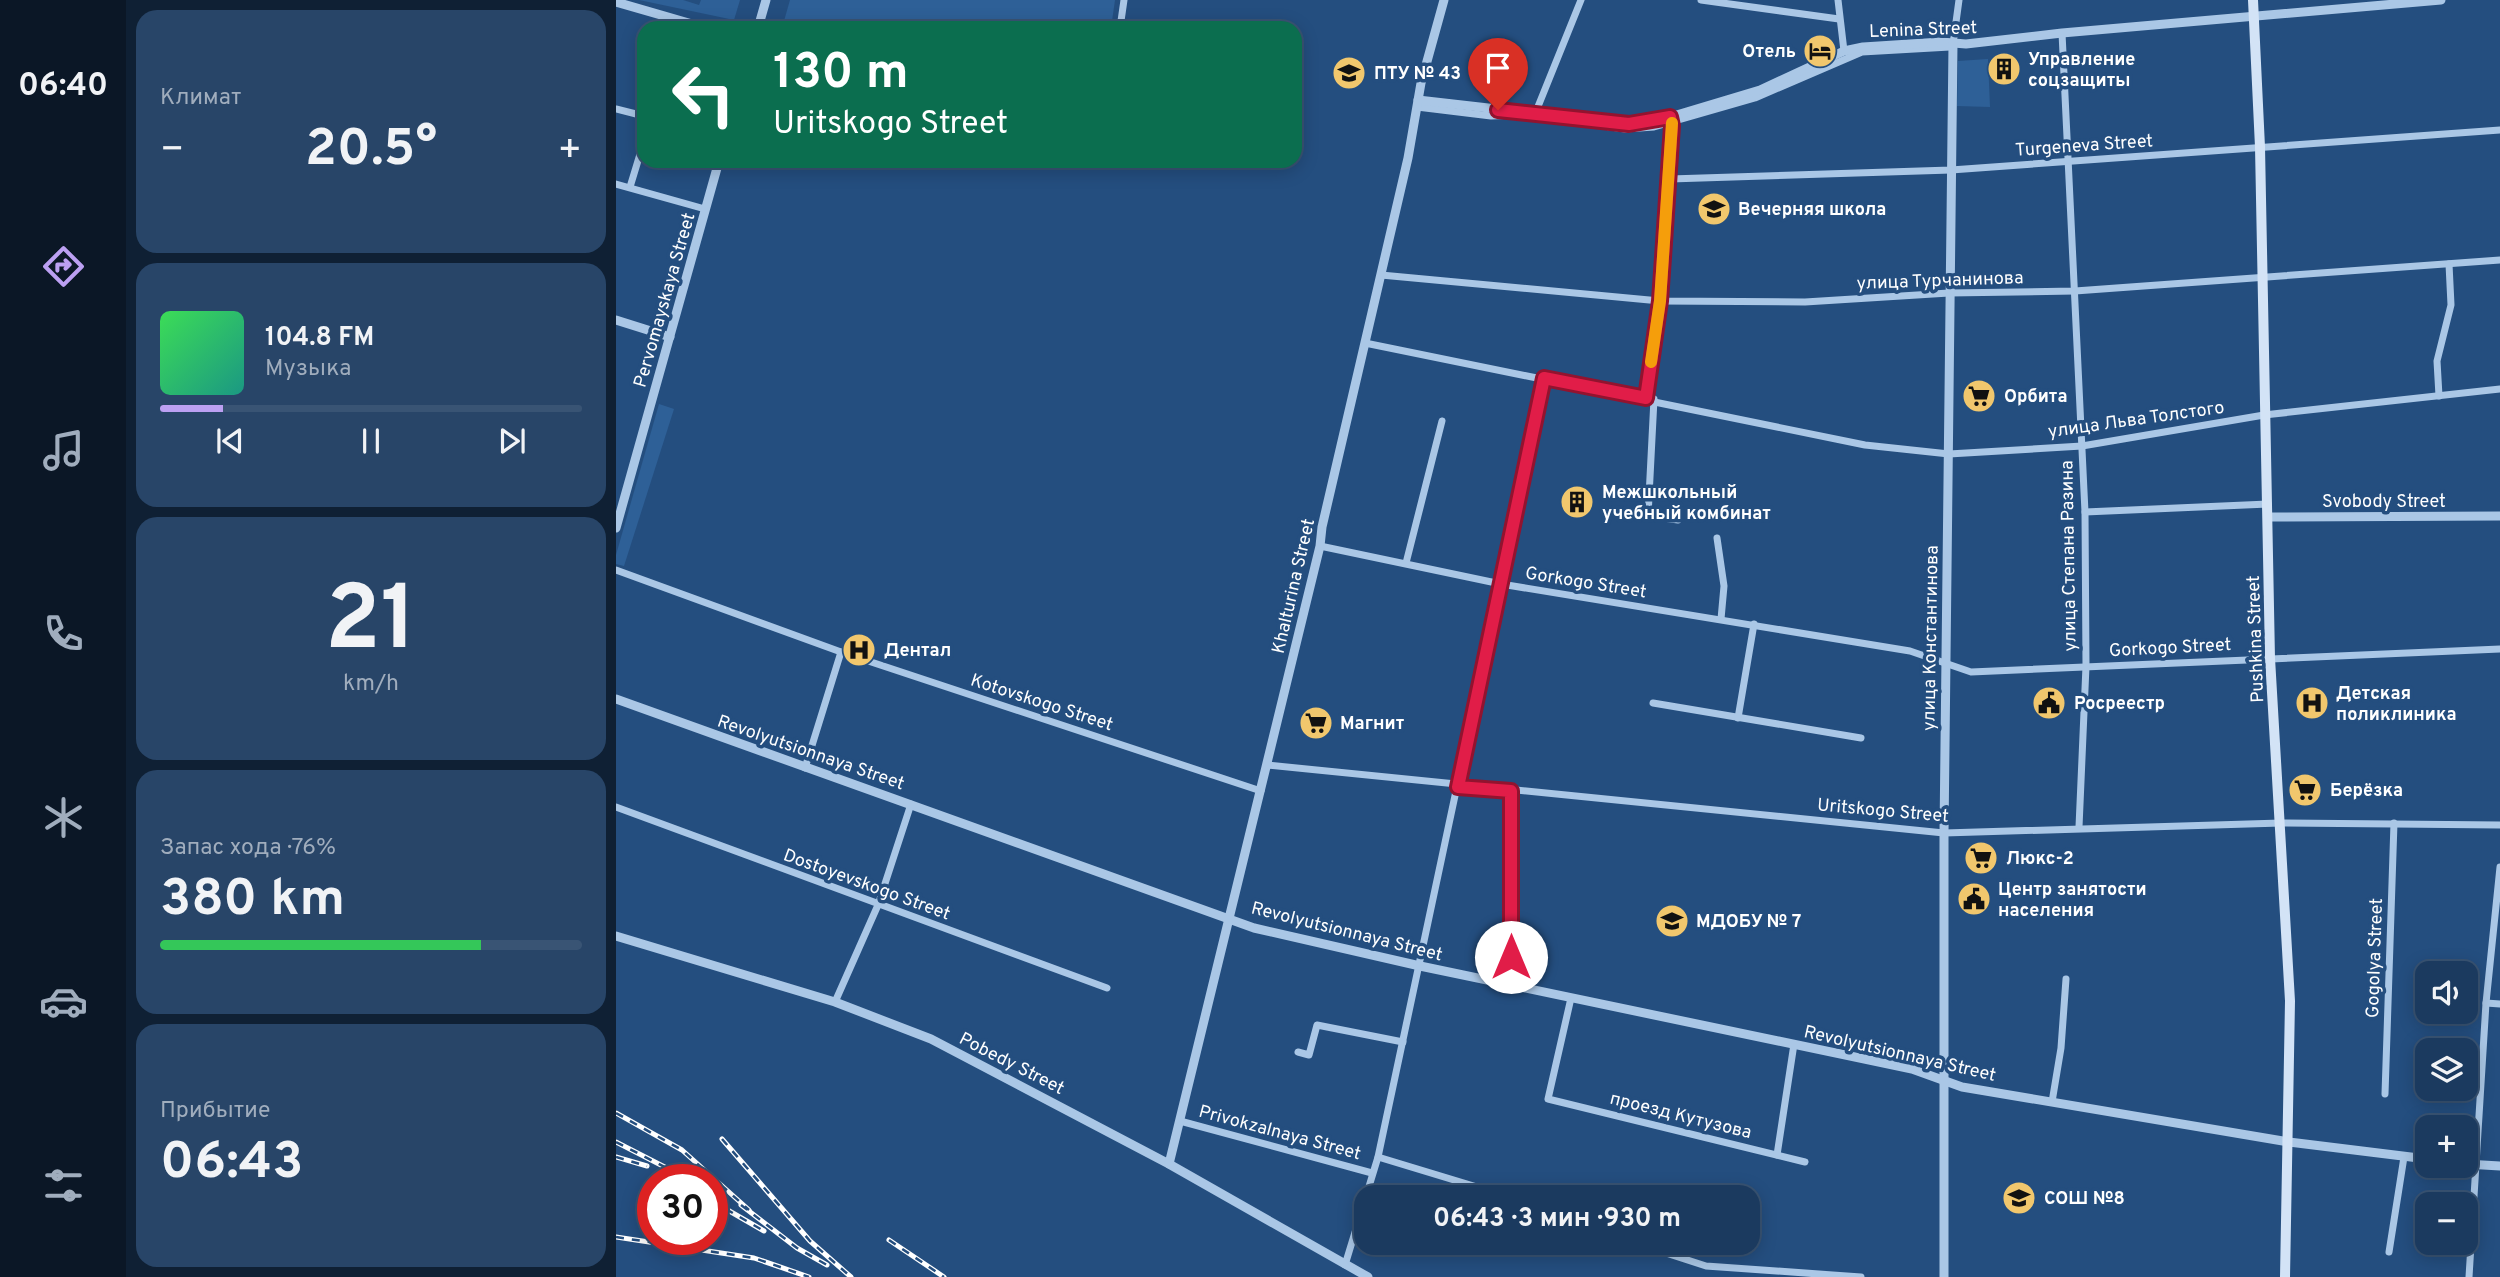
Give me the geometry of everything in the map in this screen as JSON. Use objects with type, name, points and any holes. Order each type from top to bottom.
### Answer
[{"type":"main road","name":"Pushkina Street","points":[[2253,0],[2260,147],[2270,658],[2290,1001],[2286,1277]]},
{"type":"street","points":[[760,21],[766,0]]},
{"type":"street","points":[[1121,21],[1124,0]]},
{"type":"street","name":"Khalturina Street","points":[[1169,1164],[1320,545],[1418,104],[1444,0]]},
{"type":"street","name":"Khalturina Street","points":[[1441,13],[1450,0]]},
{"type":"street","points":[[1535,114],[1581,0]]},
{"type":"street","points":[[1701,0],[1839,19]]},
{"type":"street","points":[[1838,0],[1844,51]]},
{"type":"street","name":"улица Константинова","points":[[1944,1277],[1942,1079],[1949,293],[1953,46],[1959,0]]},
{"type":"street","name":"Lenina Street","points":[[1418,104],[1629,124],[1671,120],[1760,90],[1844,51],[1863,47],[1953,46],[2062,33],[2441,0]]},
{"type":"street","points":[[616,2],[682,21]]},
{"type":"street","name":"улица Степана Разина","points":[[2062,33],[2085,512],[2086,666],[2079,827]]},
{"type":"street","points":[[1418,104],[1625,129],[1755,98],[1862,52],[1953,46]]},
{"type":"street","points":[[616,108],[637,115]]},
{"type":"street","points":[[1671,120],[1670,178],[1650,399],[1648,516],[1678,520]]},
{"type":"street","name":"Turgeneva Street","points":[[1670,178],[1951,170],[2500,130]]},
{"type":"street","points":[[630,187],[637,164]]},
{"type":"street","name":"Pervomayskaya Street","points":[[616,528],[717,168]]},
{"type":"street","points":[[616,184],[705,209]]},
{"type":"street","name":"улица Турчанинова","points":[[1381,275],[1660,301],[1805,302],[1949,293],[2075,291],[2500,260]]},
{"type":"street","points":[[2439,396],[2437,361],[2451,305],[2449,264]]},
{"type":"street","points":[[616,320],[670,337]]},
{"type":"street","name":"улица Льва Толстого","points":[[1365,343],[1865,445],[1949,454],[2082,446],[2264,415],[2500,389]]},
{"type":"street","points":[[1345,1265],[1378,1157],[1544,378]]},
{"type":"street","points":[[1406,563],[1442,421]]},
{"type":"street","points":[[2085,512],[2268,504]]},
{"type":"street","name":"Svobody Street","points":[[2269,517],[2500,516]]},
{"type":"street","points":[[1717,538],[1724,586],[1721,619]]},
{"type":"street","name":"Gorkogo Street","points":[[1320,545],[1501,584],[1910,651],[1971,673],[2500,649]]},
{"type":"street","name":"Kotovskogo Street","points":[[616,570],[841,652],[1261,791]]},
{"type":"street","points":[[1738,718],[1754,624]]},
{"type":"street","points":[[805,768],[841,652]]},
{"type":"street","name":"Revolyutsionnaya Street","points":[[616,699],[1254,928],[1420,966],[1912,1069],[1962,1087],[2289,1142],[2415,1158]]},
{"type":"street","points":[[1653,703],[1861,738]]},
{"type":"street","name":"Uritskogo Street","points":[[1267,765],[1458,787],[1944,833],[2079,827],[2281,824],[2500,825]]},
{"type":"street","points":[[1511,791],[1511,985]]},
{"type":"street","points":[[835,1002],[878,905],[911,804]]},
{"type":"street","name":"Dostoyevskogo Street","points":[[616,807],[1107,988]]},
{"type":"street","name":"Gogolya Street","points":[[2385,1094],[2394,823]]},
{"type":"street","points":[[2475,1115],[2500,867]]},
{"type":"street","name":"Pobedy Street","points":[[616,936],[835,1002],[963,1055],[1169,1164],[1368,1277]]},
{"type":"street","points":[[2052,1102],[2061,1048],[2066,979]]},
{"type":"street","name":"проезд Кутузова","points":[[1571,998],[1548,1099],[1805,1162]]},
{"type":"street","points":[[2486,1003],[2500,1004]]},
{"type":"street","points":[[1298,1052],[1309,1055],[1317,1025],[1403,1042]]},
{"type":"street","points":[[1777,1155],[1794,1044]]},
{"type":"street","name":"Privokzalnaya Street","points":[[1180,1121],[1372,1173]]},
{"type":"street","name":"Privokzalnaya Street","points":[[1378,1157],[1470,1185]]},
{"type":"street","points":[[2389,1252],[2404,1157]]},
{"type":"street","points":[[2478,1165],[2500,1166]]},
{"type":"street","points":[[2469,1277],[2470,1178]]},
{"type":"street","points":[[1672,1255],[1706,1266],[1861,1277]]},
{"type":"shaded area","points":[[639,0],[683,0],[699,5],[701,0],[740,0],[734,20]]},
{"type":"shaded area","points":[[790,0],[1115,0],[1112,21],[784,21]]},
{"type":"shaded area","points":[[1988,59],[1990,107],[1957,106],[1958,61]]},
{"type":"shaded area","points":[[659,404],[674,409],[624,566],[616,564],[616,555]]},
{"type":"railway","points":[[616,1113],[682,1150],[749,1210]]},
{"type":"railway","points":[[722,1139],[810,1241],[851,1277]]},
{"type":"railway","points":[[616,1142],[659,1164]]},
{"type":"railway","points":[[616,1157],[640,1164]]},
{"type":"railway","points":[[741,1205],[797,1248],[827,1265]]},
{"type":"railway","points":[[728,1210],[764,1231]]},
{"type":"railway","points":[[616,1237],[754,1258],[809,1277]]},
{"type":"railway","points":[[889,1240],[944,1277]]},
{"type":"slow traffic","points":[[1651,362],[1660,301],[1672,123]]},
{"type":"place","name":"Отель","points":[[1820,51]]},
{"type":"place","name":"Управление соцзащиты","points":[[2004,69]]},
{"type":"place","name":"ПТУ № 43","points":[[1349,73]]},
{"type":"place","name":"Вечерняя школа","points":[[1714,209]]},
{"type":"place","name":"Орбита","points":[[1979,396]]},
{"type":"place","name":"Межшкольный учебный комбинат","points":[[1577,502]]},
{"type":"place","name":"Дентал","points":[[859,650]]},
{"type":"place","name":"Росреестр","points":[[2049,703]]},
{"type":"place","name":"Детская поликлиника","points":[[2312,703]]},
{"type":"place","name":"Магнит","points":[[1316,723]]},
{"type":"place","name":"Берёзка","points":[[2305,790]]},
{"type":"place","name":"Люкс-2","points":[[1981,858]]},
{"type":"place","name":"Центр занятости населения","points":[[1974,899]]},
{"type":"place","name":"МДОБУ № 7","points":[[1672,921]]},
{"type":"place","name":"СОШ №8","points":[[2019,1198]]},
{"type":"route","points":[[1498,110],[1629,124],[1670,117],[1672,126],[1660,301],[1646,398],[1544,378],[1458,787],[1511,791],[1511,957]]}]
